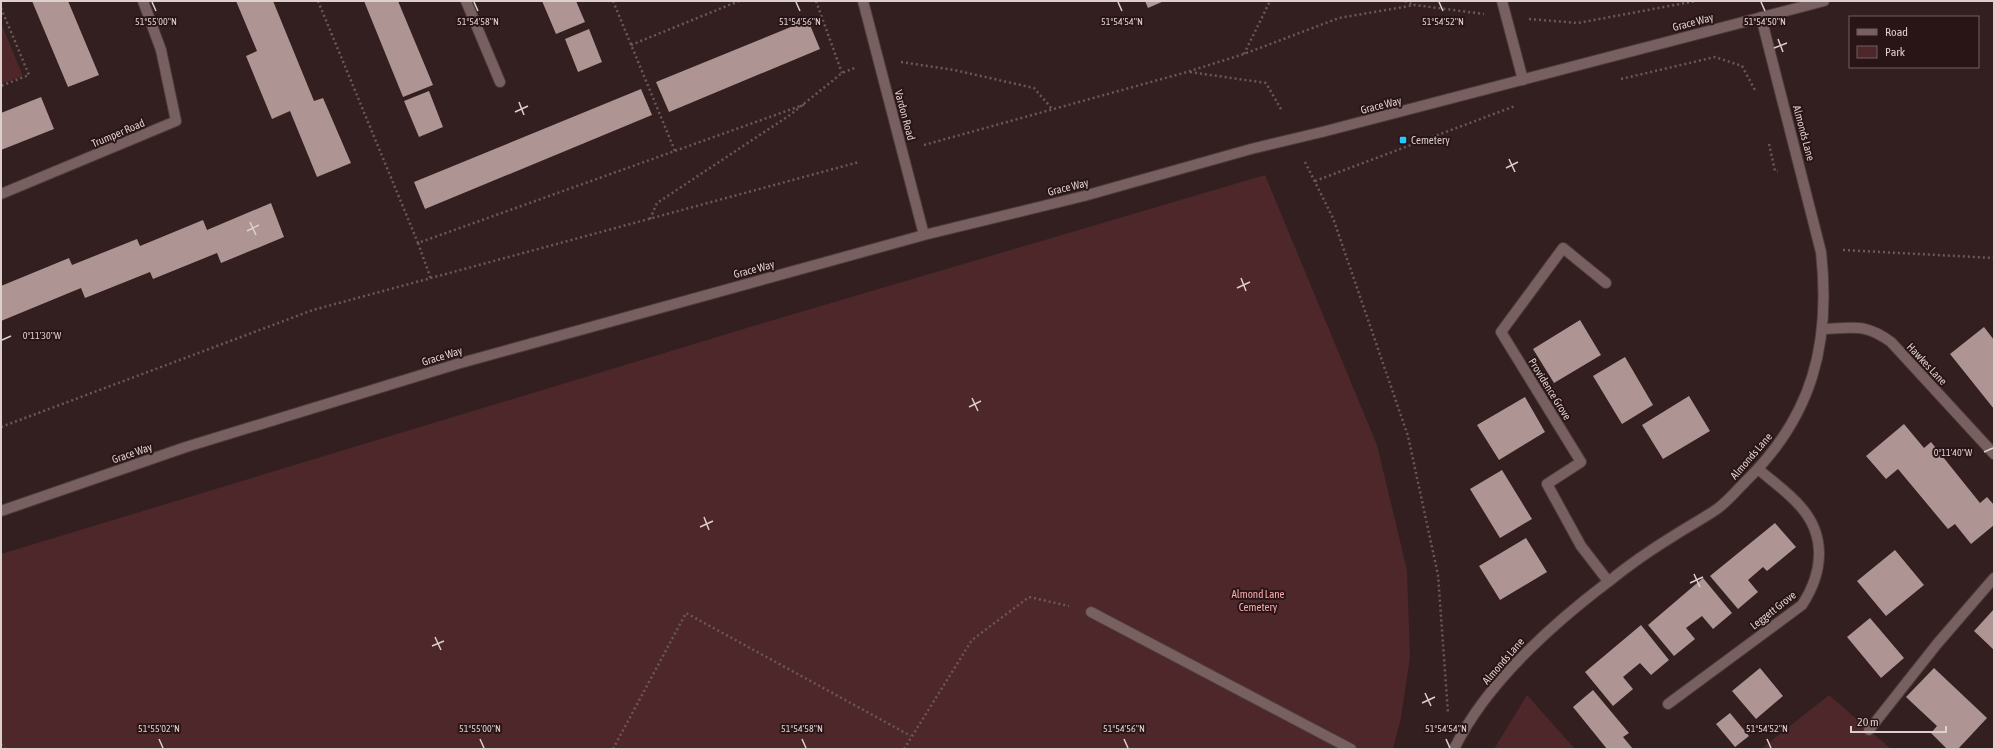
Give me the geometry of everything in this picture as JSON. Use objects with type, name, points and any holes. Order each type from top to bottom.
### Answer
[{"type":"street","name":"Trumper Road","points":[[1,194],[176,121],[161,50],[143,1]]},
{"type":"street","points":[[466,1],[500,82]]},
{"type":"street","name":"Vardon Road","points":[[863,1],[924,235]]},
{"type":"street","points":[[1502,1],[1523,80]]},
{"type":"street","name":"Grace Way","points":[[1,511],[186,447],[457,364],[924,235],[1084,196],[1251,149],[1322,132],[1824,1]]},
{"type":"street","name":"Almonds Lane","points":[[1454,749],[1462,731],[1502,679],[1535,644],[1608,581],[1674,535],[1718,508],[1758,469],[1779,444],[1797,414],[1813,377],[1824,328],[1825,285],[1821,252],[1801,168],[1761,17]]},
{"type":"street","name":"Providence Grove","points":[[1606,283],[1563,248],[1501,332],[1581,462],[1547,484],[1582,546],[1608,581]]},
{"type":"street","name":"Hawkes Lane","points":[[1824,328],[1866,328],[1877,332],[1891,342],[1994,454]]},
{"type":"street","name":"Leggett Grove","points":[[1668,704],[1802,605],[1810,593],[1818,573],[1820,556],[1818,536],[1811,521],[1800,506],[1758,469]]},
{"type":"street","points":[[1869,730],[1937,644],[1994,578]]},
{"type":"street","points":[[1091,612],[1350,749]]},
{"type":"path","points":[[318,1],[418,243],[430,279]]},
{"type":"path","points":[[613,1],[675,151]]},
{"type":"path","points":[[631,45],[739,1]]},
{"type":"path","points":[[816,1],[842,73]]},
{"type":"path","points":[[1244,54],[1270,1]]},
{"type":"path","points":[[1406,1],[1415,5],[1506,17],[1578,23],[1696,1]]},
{"type":"path","points":[[920,146],[1188,72],[1244,54],[1339,18],[1415,5]]},
{"type":"path","points":[[1,8],[29,75],[1,86]]},
{"type":"path","points":[[1617,80],[1715,57],[1742,66],[1758,95]]},
{"type":"path","points":[[650,219],[657,203],[806,104],[842,73],[878,58],[954,70],[1034,88],[1053,110]]},
{"type":"path","points":[[1188,72],[1266,83],[1282,111]]},
{"type":"path","points":[[418,243],[806,104]]},
{"type":"path","points":[[1315,181],[1518,105]]},
{"type":"path","points":[[1768,141],[1775,171],[1801,168]]},
{"type":"path","points":[[1,427],[313,310],[859,162]]},
{"type":"path","points":[[1305,162],[1333,218],[1408,436],[1438,575],[1449,717],[1462,731]]},
{"type":"path","points":[[1821,252],[1857,249],[1994,258]]},
{"type":"path","points":[[904,749],[972,640],[1029,597],[1091,612]]},
{"type":"path","points":[[613,749],[686,614],[911,736]]},
{"type":"path","points":[[1,744],[5,749]]},
{"type":"green space","points":[[1,23],[23,76],[1,84]]},
{"type":"green space","name":"Almond Lane Cemetery","points":[[1265,175],[1377,445],[1407,570],[1410,657],[1401,718],[1393,749],[1,749],[1,554],[770,321]]},
{"type":"green space","points":[[1527,695],[1575,749],[1494,749]]},
{"type":"green space","points":[[1829,695],[1891,749],[1761,749]]},
{"type":"building","points":[[32,1],[68,1],[99,75],[68,87]]},
{"type":"building","points":[[236,1],[273,1],[314,101],[323,98],[351,163],[317,177],[290,111],[272,119],[246,56],[257,51]]},
{"type":"building","points":[[364,1],[398,1],[433,85],[403,97]]},
{"type":"building","points":[[542,1],[576,1],[585,22],[556,34]]},
{"type":"building","points":[[1145,1],[1164,1],[1148,8]]},
{"type":"building","points":[[808,20],[820,49],[669,112],[656,82]]},
{"type":"building","points":[[589,29],[602,62],[578,72],[565,39]]},
{"type":"building","points":[[641,89],[652,115],[425,209],[414,182]]},
{"type":"building","points":[[429,91],[443,127],[419,137],[404,101]]},
{"type":"building","points":[[41,97],[54,129],[1,150],[1,113]]},
{"type":"building","points":[[271,203],[284,237],[221,263],[217,253],[153,279],[150,272],[85,298],[81,288],[1,321],[1,286],[69,258],[72,265],[137,239],[140,246],[203,220],[207,230]]},
{"type":"building","points":[[1580,320],[1601,355],[1554,383],[1533,349]]},
{"type":"building","points":[[1984,327],[1994,340],[1994,409],[1950,354]]},
{"type":"building","points":[[1625,357],[1653,405],[1622,424],[1593,376]]},
{"type":"building","points":[[1689,396],[1710,431],[1663,459],[1642,425]]},
{"type":"building","points":[[1525,397],[1545,432],[1499,460],[1477,425]]},
{"type":"building","points":[[1904,424],[1924,448],[1931,442],[1980,503],[1987,497],[1994,505],[1994,525],[1971,544],[1955,524],[1948,529],[1898,469],[1886,479],[1866,456]]},
{"type":"building","points":[[1502,470],[1532,519],[1500,538],[1470,489]]},
{"type":"building","points":[[1775,523],[1796,547],[1767,571],[1763,567],[1748,580],[1758,592],[1738,609],[1710,576]]},
{"type":"building","points":[[1526,538],[1547,572],[1500,600],[1479,566]]},
{"type":"building","points":[[1895,550],[1924,585],[1886,616],[1857,581]]},
{"type":"building","points":[[1703,578],[1732,613],[1713,629],[1702,616],[1686,628],[1695,639],[1674,656],[1648,625]]},
{"type":"building","points":[[1994,609],[1994,650],[1974,631]]},
{"type":"building","points":[[1870,618],[1904,658],[1881,678],[1847,637]]},
{"type":"building","points":[[1641,625],[1669,660],[1651,675],[1640,663],[1623,677],[1633,689],[1613,706],[1585,672]]},
{"type":"building","points":[[1760,668],[1783,696],[1756,719],[1732,691]]},
{"type":"building","points":[[1934,668],[1987,718],[1958,749],[1947,749],[1931,733],[1937,726],[1906,697]]},
{"type":"building","points":[[1593,690],[1629,733],[1623,737],[1633,749],[1607,749],[1573,707]]},
{"type":"building","points":[[1730,713],[1749,736],[1735,747],[1716,724]]},
{"type":"place","name":"Cemetery","points":[[1403,140]]}]
